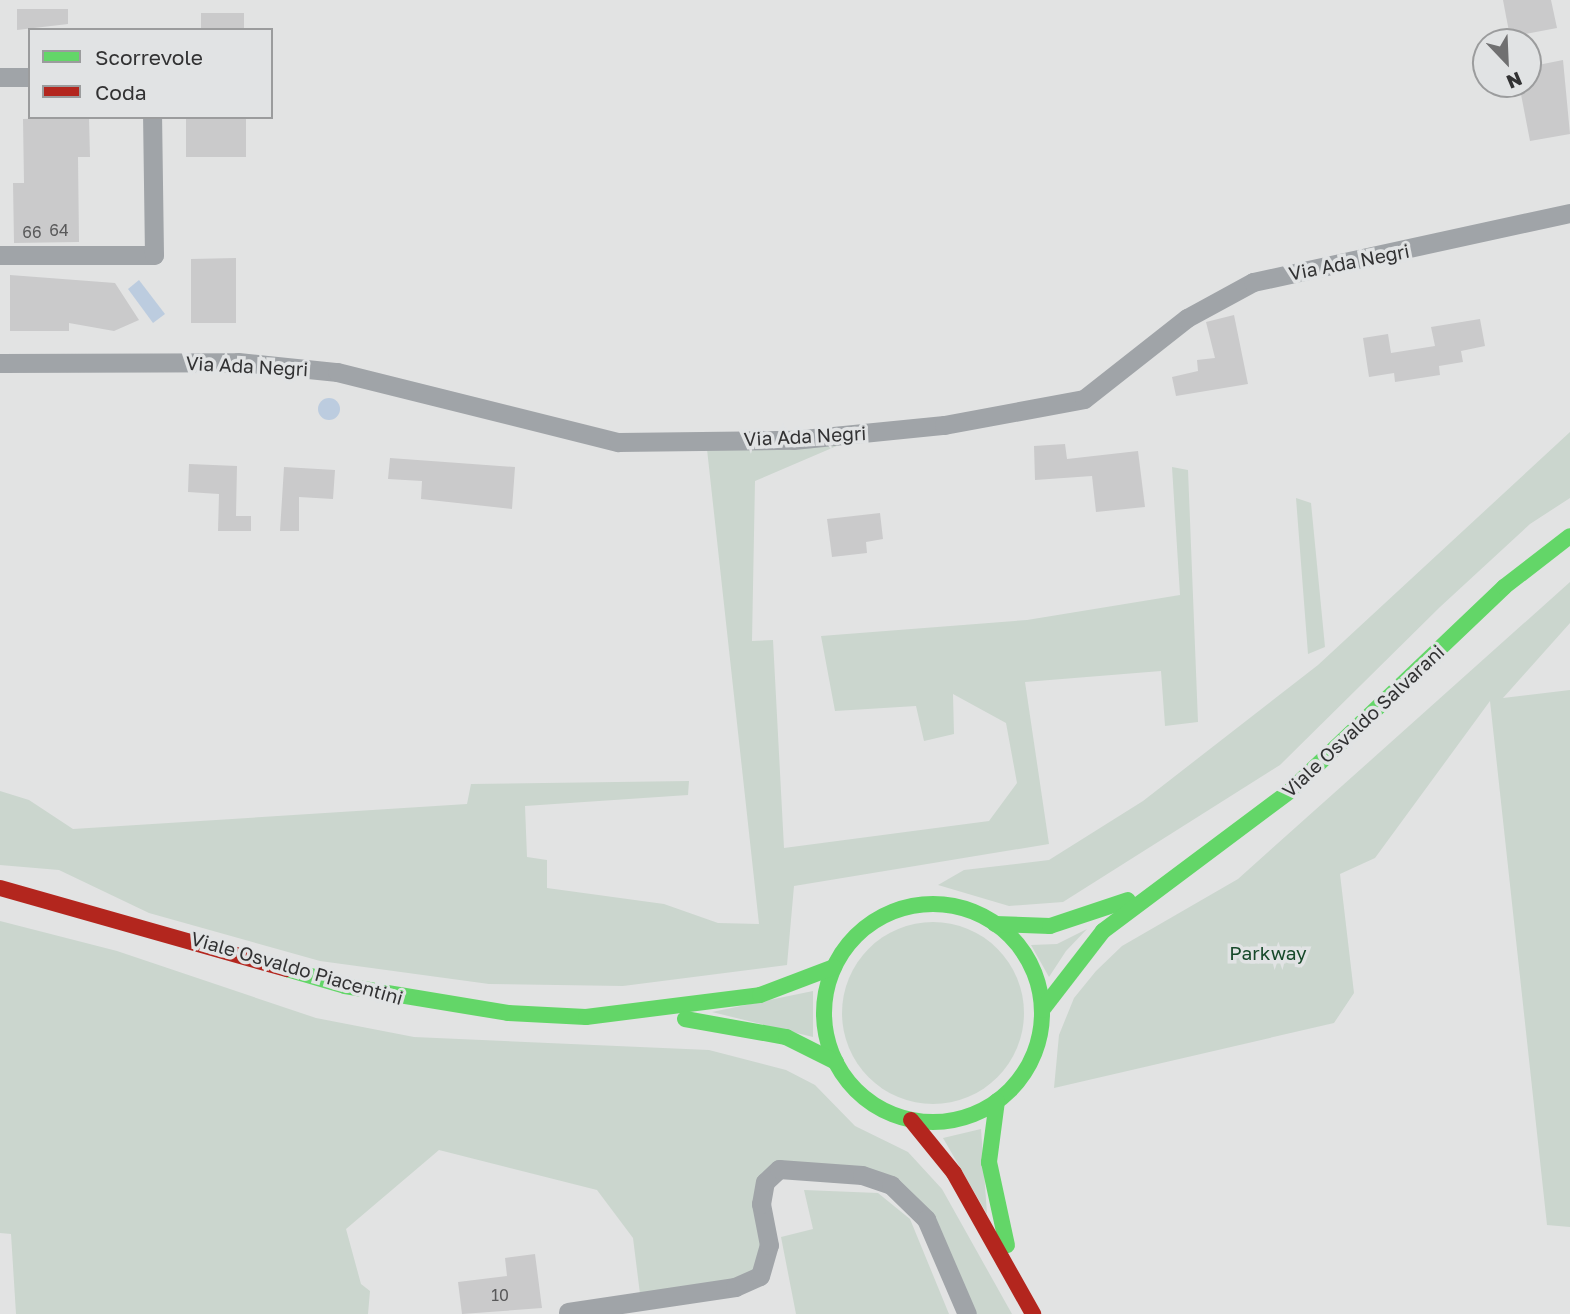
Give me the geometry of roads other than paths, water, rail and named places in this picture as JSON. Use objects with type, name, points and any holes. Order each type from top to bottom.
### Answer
[{"type":"main road","name":"Viale Osvaldo Salvarani","points":[[1042,1010],[1071,967],[1146,893],[1290,791],[1504,587],[1570,536]]},
{"type":"main road","name":"Viale Osvaldo Piacentini","points":[[0,888],[400,998],[508,1013],[641,1014],[745,1025],[836,1062]]},
{"type":"main road","name":"Viale Osvaldo Salvarani","points":[[995,923],[1050,926],[1146,893]]},
{"type":"main road","name":"Viale Osvaldo Piacentini","points":[[912,906],[952,906],[995,923],[1029,961],[1042,1010],[1028,1065],[997,1101],[956,1119],[911,1120],[874,1105],[836,1062],[823,1014],[834,967],[866,928],[912,906]]},
{"type":"main road","name":"Viale Osvaldo Piacentini","points":[[641,1014],[760,995],[834,967]]},
{"type":"main road","name":"Viale Osvaldo Piacentini","points":[[997,1101],[991,1191],[1021,1288]]},
{"type":"main road","name":"Viale Osvaldo Piacentini","points":[[911,1120],[954,1173],[1021,1288],[1033,1314]]},
{"type":"street","points":[[0,77],[28,77]]},
{"type":"street","points":[[0,256],[154,255],[152,119]]},
{"type":"street","name":"Via Ada Negri","points":[[0,363],[238,362],[337,372],[618,442],[793,440],[944,425],[1084,399],[1187,318],[1252,282],[1570,213]]},
{"type":"street","points":[[568,1312],[724,1289],[761,1276],[769,1245],[761,1204],[765,1182],[779,1168],[862,1175],[891,1185],[926,1219],[967,1314]]},
{"type":"water","points":[[139,280],[165,314],[153,323],[128,289]]},
{"type":"water","points":[[325,398],[333,398],[340,405],[340,413],[333,420],[325,420],[318,413],[318,405]]},
{"type":"park label","name":"Parkway","points":[[1268,953]]}]
